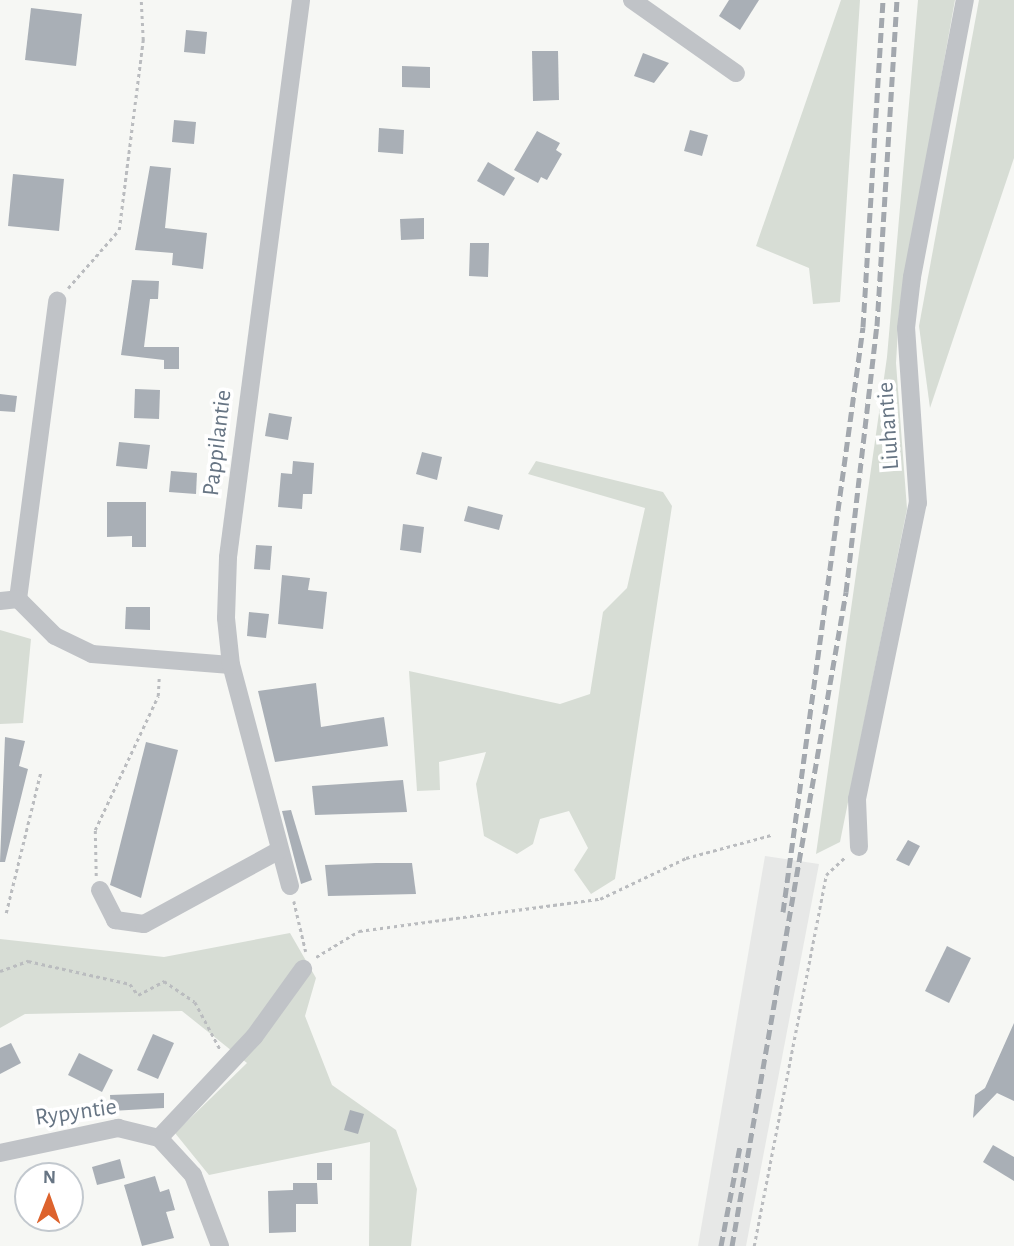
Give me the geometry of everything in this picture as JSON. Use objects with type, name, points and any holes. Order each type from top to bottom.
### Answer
[{"type":"street","name":"Pappilantie","points":[[290,886],[278,851],[231,665],[228,557],[301,0]]},
{"type":"street","points":[[632,0],[736,73]]},
{"type":"street","name":"Liuhantie","points":[[859,847],[858,799],[918,503],[906,328],[912,277],[965,0]]},
{"type":"street","points":[[18,599],[57,301]]},
{"type":"street","points":[[0,601],[18,599],[72,648],[159,663],[231,665]]},
{"type":"street","points":[[100,890],[115,920],[144,924],[278,851]]},
{"type":"street","points":[[220,1246],[193,1175],[159,1138],[233,1060],[303,969]]},
{"type":"street","name":"Rypyntie","points":[[0,1153],[118,1128],[159,1138]]},
{"type":"path","points":[[57,301],[119,230],[143,40],[141,0]]},
{"type":"path","points":[[100,890],[93,867],[95,830],[158,696],[159,663]]},
{"type":"path","points":[[6,913],[40,771]]},
{"type":"path","points":[[303,969],[335,941],[359,931],[577,905],[686,858],[771,835]]},
{"type":"path","points":[[754,1246],[826,875],[859,847]]},
{"type":"path","points":[[290,886],[306,951],[303,969]]},
{"type":"path","points":[[0,971],[28,961],[130,984],[138,995],[164,981],[195,1002],[215,1046],[233,1060]]},
{"type":"shaded area","points":[[841,0],[860,0],[840,302],[813,304],[809,268],[756,246]]},
{"type":"shaded area","points":[[918,0],[955,0],[899,312],[896,363],[907,509],[840,842],[816,854],[887,357]]},
{"type":"shaded area","points":[[979,0],[1014,0],[1014,158],[930,408],[919,326]]},
{"type":"shaded area","points":[[536,461],[663,492],[672,506],[615,879],[591,894],[574,870],[588,848],[569,811],[540,819],[533,844],[517,854],[484,836],[476,784],[486,752],[439,762],[440,790],[417,791],[409,671],[560,704],[590,694],[603,612],[627,588],[645,508],[528,474]]},
{"type":"shaded area","points":[[0,630],[31,639],[23,723],[0,724]]},
{"type":"shaded area","points":[[765,856],[819,864],[746,1246],[698,1246]]},
{"type":"shaded area","points":[[290,933],[316,978],[305,1016],[332,1085],[396,1130],[417,1189],[411,1246],[369,1246],[370,1142],[209,1175],[175,1133],[247,1063],[182,1011],[25,1014],[0,1028],[0,939],[164,957]]},
{"type":"building","points":[[729,0],[759,0],[740,30],[719,16]]},
{"type":"building","points":[[31,8],[82,14],[76,66],[25,60]]},
{"type":"building","points":[[186,30],[207,32],[205,54],[184,52]]},
{"type":"building","points":[[532,51],[558,51],[559,100],[533,101]]},
{"type":"building","points":[[643,53],[669,63],[654,83],[634,76]]},
{"type":"building","points":[[402,66],[430,67],[430,88],[402,87]]},
{"type":"building","points":[[174,120],[196,122],[194,144],[172,142]]},
{"type":"building","points":[[379,128],[404,130],[403,154],[378,152]]},
{"type":"building","points":[[690,130],[708,135],[702,156],[684,151]]},
{"type":"building","points":[[537,131],[560,143],[556,150],[562,154],[547,180],[541,177],[538,183],[514,170]]},
{"type":"building","points":[[488,162],[515,178],[504,196],[477,181]]},
{"type":"building","points":[[150,166],[171,168],[165,228],[207,233],[203,269],[172,265],[173,253],[135,250]]},
{"type":"building","points":[[13,174],[64,179],[59,231],[8,226]]},
{"type":"building","points":[[424,218],[424,239],[401,240],[400,219]]},
{"type":"building","points":[[470,243],[489,243],[488,277],[469,276]]},
{"type":"building","points":[[132,280],[159,281],[158,299],[150,299],[144,347],[179,347],[179,369],[164,369],[164,360],[121,355]]},
{"type":"building","points":[[135,389],[160,390],[159,419],[134,418]]},
{"type":"building","points":[[0,394],[17,396],[15,412],[0,411]]},
{"type":"building","points":[[269,413],[292,417],[288,440],[265,436]]},
{"type":"building","points":[[119,442],[150,445],[147,469],[116,466]]},
{"type":"building","points":[[422,452],[442,457],[437,480],[416,474]]},
{"type":"building","points":[[293,461],[314,463],[312,494],[303,494],[302,509],[278,507],[281,473],[292,474]]},
{"type":"building","points":[[171,471],[197,473],[196,494],[169,492]]},
{"type":"building","points":[[107,502],[146,502],[146,547],[132,547],[132,536],[107,537]]},
{"type":"building","points":[[468,506],[503,515],[499,530],[464,521]]},
{"type":"building","points":[[403,524],[424,527],[421,553],[400,550]]},
{"type":"building","points":[[256,545],[272,546],[270,570],[254,569]]},
{"type":"building","points":[[282,575],[310,578],[308,590],[327,592],[323,629],[278,624]]},
{"type":"building","points":[[126,607],[150,607],[150,630],[125,629]]},
{"type":"building","points":[[249,612],[269,614],[266,638],[247,636]]},
{"type":"building","points":[[316,683],[321,727],[384,717],[388,746],[275,762],[258,691]]},
{"type":"building","points":[[5,737],[25,741],[19,766],[28,769],[5,862],[0,862]]},
{"type":"building","points":[[146,742],[178,750],[141,898],[110,885]]},
{"type":"building","points":[[403,780],[407,812],[315,815],[312,786]]},
{"type":"building","points":[[291,810],[312,880],[301,884],[282,811]]},
{"type":"building","points":[[908,840],[920,846],[909,866],[896,860]]},
{"type":"building","points":[[412,863],[416,894],[328,896],[325,865]]},
{"type":"building","points":[[947,946],[971,958],[949,1003],[925,991]]},
{"type":"building","points":[[1014,1023],[1014,1101],[997,1093],[973,1118],[975,1095],[985,1088]]},
{"type":"building","points":[[153,1034],[174,1043],[158,1079],[137,1070]]},
{"type":"building","points":[[11,1043],[21,1063],[0,1074],[0,1048]]},
{"type":"building","points":[[79,1053],[113,1070],[102,1092],[68,1075]]},
{"type":"building","points":[[164,1093],[164,1108],[111,1111],[110,1095]]},
{"type":"building","points":[[350,1110],[364,1114],[358,1134],[344,1130]]},
{"type":"building","points":[[993,1145],[1014,1157],[1014,1181],[983,1162]]},
{"type":"building","points":[[120,1159],[125,1178],[97,1185],[92,1167]]},
{"type":"building","points":[[317,1163],[332,1163],[332,1180],[317,1180]]},
{"type":"building","points":[[155,1176],[160,1192],[169,1189],[175,1210],[166,1212],[174,1238],[142,1246],[124,1185]]},
{"type":"building","points":[[293,1183],[317,1183],[318,1204],[296,1204],[296,1232],[269,1233],[268,1191],[293,1190]]},
{"type":"railway","points":[[783,912],[863,327],[883,0]]},
{"type":"railway","points":[[732,1246],[846,592],[877,326],[897,0]]},
{"type":"railway","points":[[721,1246],[740,1146]]}]
